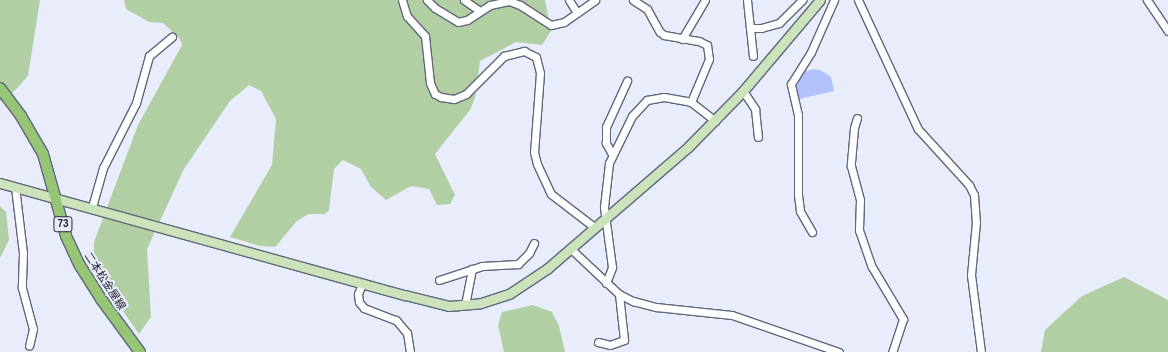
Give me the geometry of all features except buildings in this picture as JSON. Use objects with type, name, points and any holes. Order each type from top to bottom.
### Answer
[{"type":"main road","name":"二本松金屋線","points":[[0,88],[21,116],[43,154],[66,236],[79,264],[101,299],[140,352]]},
{"type":"street","points":[[402,0],[407,16],[425,36],[430,83],[435,94],[441,97],[454,99],[466,94],[504,56],[524,51],[536,57],[540,73],[534,152],[537,164],[551,194],[594,227]]},
{"type":"street","points":[[427,0],[435,8],[458,22],[467,20],[490,5],[509,1],[520,5],[551,25],[564,22],[591,1]]},
{"type":"street","points":[[464,0],[480,11]]},
{"type":"street","points":[[473,6],[478,0]]},
{"type":"street","points":[[569,0],[577,13]]},
{"type":"street","points":[[633,0],[647,9],[660,32],[668,37],[703,42],[709,52],[691,102]]},
{"type":"street","points":[[682,39],[705,0]]},
{"type":"street","points":[[747,0],[753,56]]},
{"type":"street","points":[[750,28],[779,23],[802,0]]},
{"type":"street","points":[[812,232],[800,211],[798,194],[798,115],[791,84],[811,52],[834,0]]},
{"type":"street","points":[[858,0],[918,128],[968,185],[974,195],[976,222],[971,274],[981,352]]},
{"type":"street","points":[[1146,0],[1168,31]]},
{"type":"street","points":[[0,182],[55,196],[362,284],[449,306],[465,305],[509,294],[571,249],[604,218],[715,121],[743,91],[816,1]]},
{"type":"street","points":[[92,207],[103,168],[136,104],[149,56],[172,37]]},
{"type":"street","points":[[612,154],[606,143],[606,127],[627,82]]},
{"type":"street","points":[[743,91],[755,109],[758,136]]},
{"type":"street","points":[[606,283],[612,267],[604,218],[605,191],[612,154],[632,116],[647,100],[664,97],[691,102],[715,121]]},
{"type":"street","points":[[857,118],[851,166],[860,200],[860,230],[872,267],[903,319],[892,352]]},
{"type":"street","points":[[15,187],[23,253],[22,288],[33,329],[29,346]]},
{"type":"street","points":[[439,280],[493,264],[518,264],[529,253],[534,243]]},
{"type":"street","points":[[571,249],[606,283],[619,294],[633,302],[656,307],[732,315],[838,352]]},
{"type":"street","points":[[465,305],[472,269]]},
{"type":"street","points":[[362,284],[358,294],[359,302],[364,308],[396,320],[407,333],[410,352]]},
{"type":"street","points":[[598,342],[610,345],[624,340],[619,294]]},
{"type":"green space","points":[[0,0],[40,0],[28,76],[8,98],[0,101]]},
{"type":"green space","points":[[124,0],[545,0],[551,31],[542,45],[516,42],[480,61],[475,98],[470,110],[435,154],[455,195],[450,204],[437,205],[429,189],[411,186],[386,200],[371,187],[361,169],[343,160],[334,169],[329,210],[325,214],[308,214],[296,222],[275,247],[260,246],[230,237],[272,165],[276,119],[261,91],[249,85],[230,101],[184,169],[147,249],[151,317],[139,334],[94,270],[94,242],[138,125],[182,45],[180,39],[163,23],[149,22],[126,9]]},
{"type":"green space","points":[[0,206],[6,212],[9,240],[0,258]]},
{"type":"green space","points":[[1124,277],[1168,300],[1168,352],[1041,352],[1045,330],[1082,296]]},
{"type":"green space","points":[[533,305],[552,312],[559,326],[565,352],[504,352],[498,325],[502,312]]},
{"type":"water","points":[[813,69],[820,70],[831,77],[834,91],[799,99],[796,88],[800,79],[804,72]]}]
